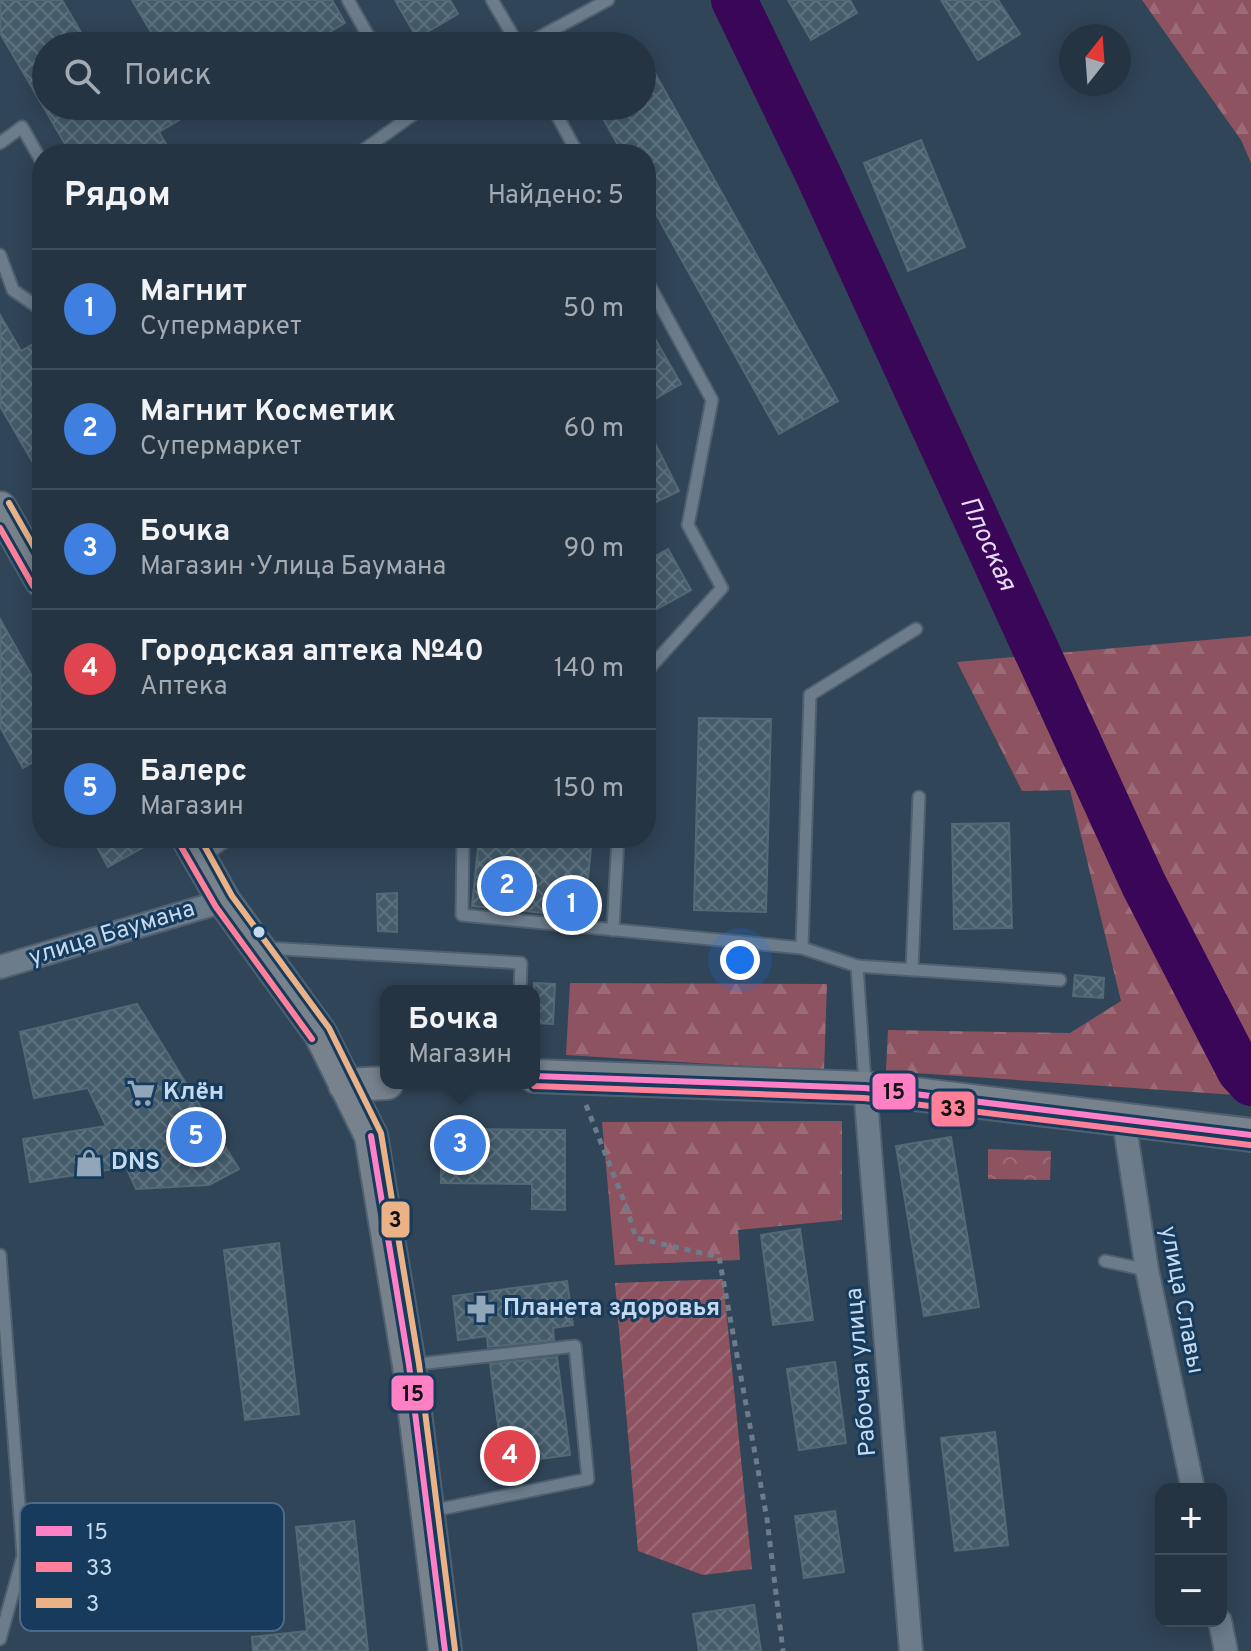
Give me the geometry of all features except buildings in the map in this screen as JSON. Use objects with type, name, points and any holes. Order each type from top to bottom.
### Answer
[{"type":"main road","points":[[2,514],[32,564]]},
{"type":"main road","points":[[194,848],[224,901],[320,1033],[371,1136],[409,1365],[445,1651]]},
{"type":"main road","points":[[540,1076],[865,1088],[1246,1135]]},
{"type":"main road","points":[[345,1085],[380,1083]]},
{"type":"street","name":"улица Баумана","points":[[0,967],[224,901]]},
{"type":"street","name":"Рабочая улица","points":[[865,1088],[911,1651]]},
{"type":"street","name":"улица Славы","points":[[1124,1121],[1147,1270],[1192,1483]]},
{"type":"street","points":[[1221,1627],[1226,1651]]},
{"type":"lane","points":[[348,0],[366,32]]},
{"type":"lane","points":[[492,0],[512,32]]},
{"type":"lane","points":[[547,32],[608,0]]},
{"type":"lane","points":[[370,144],[398,120]]},
{"type":"lane","points":[[560,120],[573,144]]},
{"type":"lane","points":[[0,143],[22,127],[32,144]]},
{"type":"lane","points":[[0,255],[13,290],[32,303]]},
{"type":"lane","points":[[656,297],[712,400],[688,525],[722,588],[656,661]]},
{"type":"lane","points":[[802,948],[810,695],[916,629]]},
{"type":"lane","points":[[912,970],[919,797]]},
{"type":"lane","points":[[463,848],[462,915],[802,948],[857,966],[1060,980]]},
{"type":"lane","points":[[613,930],[617,848]]},
{"type":"lane","points":[[258,948],[521,963],[520,985]]},
{"type":"lane","points":[[857,966],[865,1088]]},
{"type":"lane","points":[[0,1255],[20,1517]]},
{"type":"lane","points":[[1105,1261],[1147,1270]]},
{"type":"lane","points":[[409,1365],[575,1346],[588,1479],[426,1512]]},
{"type":"lane","points":[[0,1639],[20,1567]]},
{"type":"path","points":[[575,1077],[636,1238],[719,1257],[767,1519],[783,1651]]},
{"type":"green space","points":[[1142,0],[1251,0],[1251,163],[1241,140]]},
{"type":"green space","points":[[1251,636],[1251,1096],[886,1071],[888,1030],[1070,1033],[1121,1001],[1070,790],[1022,791],[957,662]]},
{"type":"green space","points":[[570,983],[827,984],[824,1071],[566,1055]]},
{"type":"green space","points":[[842,1121],[842,1220],[738,1230],[740,1260],[615,1265],[602,1122]]},
{"type":"green space","points":[[988,1149],[1051,1151],[1050,1180],[988,1179]]},
{"type":"green space","points":[[723,1279],[752,1569],[703,1575],[638,1551],[615,1283]]},
{"type":"waterway","name":"Плоская","points":[[734,0],[818,174],[1144,885],[1240,1071],[1251,1083]]},
{"type":"transit line","name":"3","points":[[9,503],[32,543]]},
{"type":"transit line","name":"33","points":[[0,528],[32,584]]},
{"type":"transit line","name":"33","points":[[182,848],[216,907],[312,1039]]},
{"type":"transit line","name":"3","points":[[206,848],[232,896],[329,1028],[381,1133],[419,1364],[455,1650]]},
{"type":"transit line","name":"15","points":[[540,1076],[865,1088],[1251,1135]]},
{"type":"transit line","name":"33","points":[[540,1086],[864,1098],[1250,1145]]},
{"type":"transit line","name":"15","points":[[371,1136],[409,1365],[445,1651]]},
{"type":"place","name":"Магнит Косметик","points":[[507,886]]},
{"type":"place","name":"Магнит","points":[[572,905]]},
{"type":"place","name":"Клён","points":[[141,1093]]},
{"type":"place","name":"Балерс","points":[[196,1137]]},
{"type":"place","name":"Бочка","points":[[460,1145]]},
{"type":"place","name":"DNS","points":[[89,1163]]},
{"type":"place","name":"Планета здоровья","points":[[481,1309]]},
{"type":"place","name":"Городская аптека №40","points":[[510,1456]]}]
